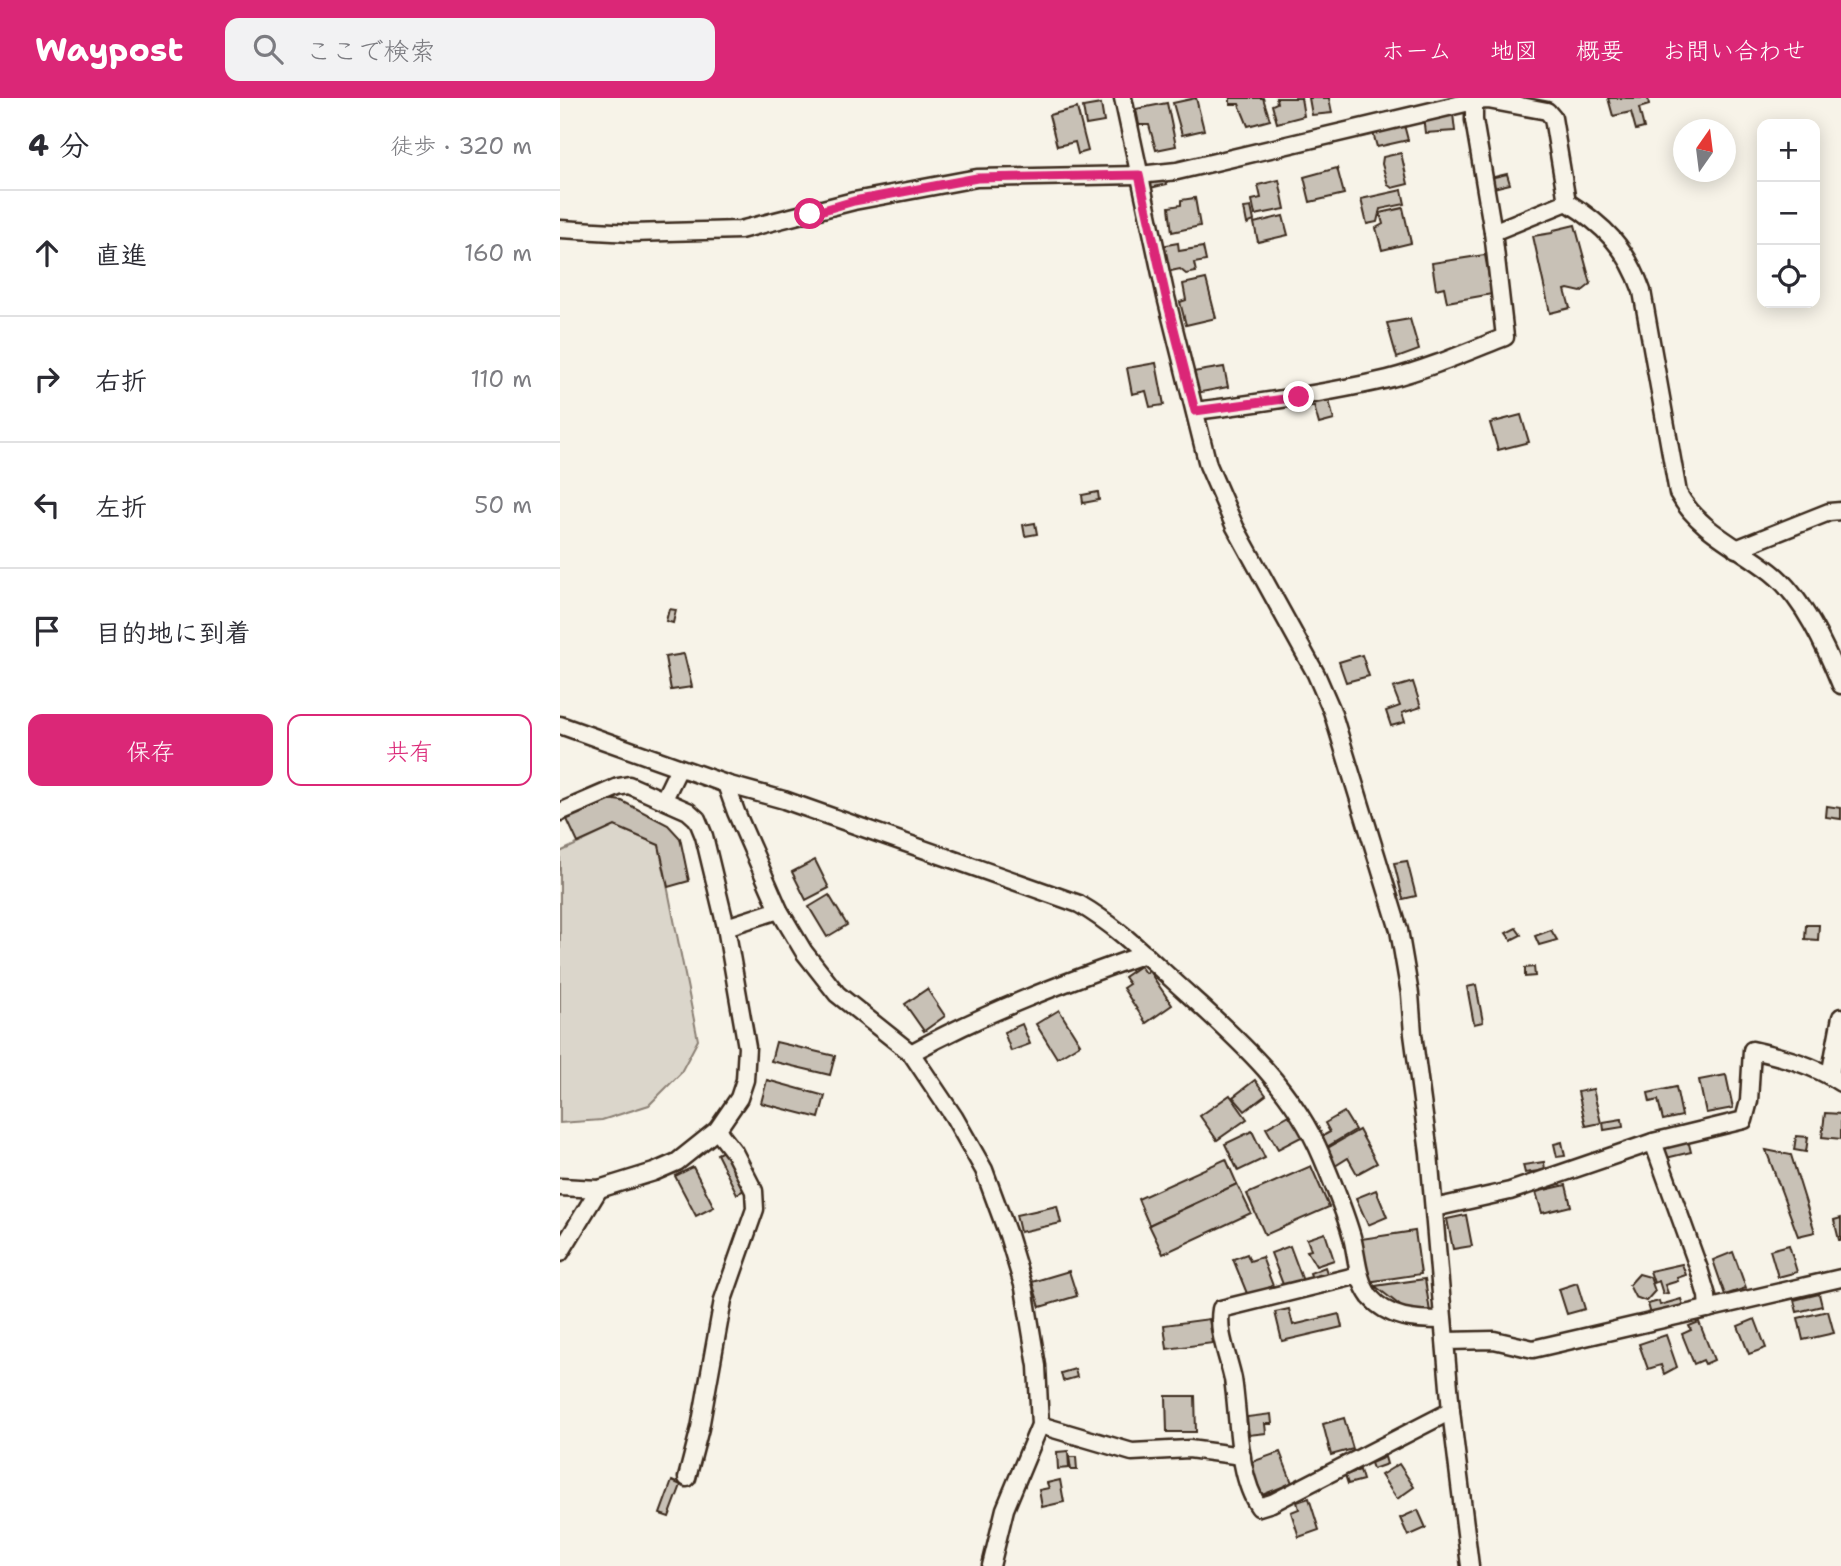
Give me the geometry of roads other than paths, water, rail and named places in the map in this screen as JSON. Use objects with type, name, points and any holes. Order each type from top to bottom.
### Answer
[{"type":"street","points":[[1123,98],[1166,297],[1208,465],[1235,527],[1316,674],[1332,711],[1399,930],[1410,994],[1434,1208],[1451,1411],[1470,1566]]},
{"type":"street","points":[[1195,411],[1299,397],[1388,379],[1505,337],[1493,232],[1474,120],[1474,99]]},
{"type":"street","points":[[560,229],[631,233],[740,230],[854,201],[977,178],[1139,175],[1177,171],[1474,99],[1547,111],[1553,118],[1567,202],[1592,218],[1613,237],[1636,274],[1642,290],[1678,493],[1695,518],[1772,573],[1795,596],[1831,660],[1841,685]]},
{"type":"street","points":[[1493,232],[1567,202]]},
{"type":"street","points":[[1736,549],[1829,512],[1841,511]]},
{"type":"street","points":[[560,725],[726,785],[784,800],[1079,904],[1108,921],[1240,1041],[1293,1103],[1313,1137],[1337,1192],[1352,1237],[1359,1275],[1370,1297],[1392,1314],[1416,1320],[1443,1320]]},
{"type":"street","points":[[664,799],[679,768]]},
{"type":"street","points":[[560,812],[618,787],[629,785],[664,799],[697,818],[704,836],[726,927],[747,1047],[747,1063],[739,1098],[717,1130],[677,1162],[600,1189],[560,1187]]},
{"type":"street","points":[[726,785],[779,910],[804,952],[837,994],[911,1053],[954,1117],[984,1170],[1008,1236],[1024,1288],[1037,1366],[1040,1425],[1005,1510],[991,1566]]},
{"type":"street","points":[[726,927],[779,910]]},
{"type":"street","points":[[911,1053],[940,1037],[1066,982],[1145,954]]},
{"type":"street","points":[[1434,1208],[1510,1191],[1653,1142],[1744,1120],[1749,1101],[1752,1050],[1792,1060],[1836,1080],[1841,1017]]},
{"type":"street","points":[[687,1478],[700,1429],[723,1300],[755,1209],[754,1191],[734,1152],[717,1130]]},
{"type":"street","points":[[1653,1142],[1699,1269],[1707,1296],[1707,1309]]},
{"type":"street","points":[[560,1253],[600,1189]]},
{"type":"street","points":[[1359,1275],[1221,1309],[1219,1322],[1233,1378],[1242,1456],[1254,1499],[1259,1507],[1272,1503],[1451,1411]]},
{"type":"street","points":[[1446,1341],[1494,1340],[1533,1349],[1841,1278]]},
{"type":"street","points":[[1040,1425],[1132,1452],[1189,1449],[1242,1456]]}]
